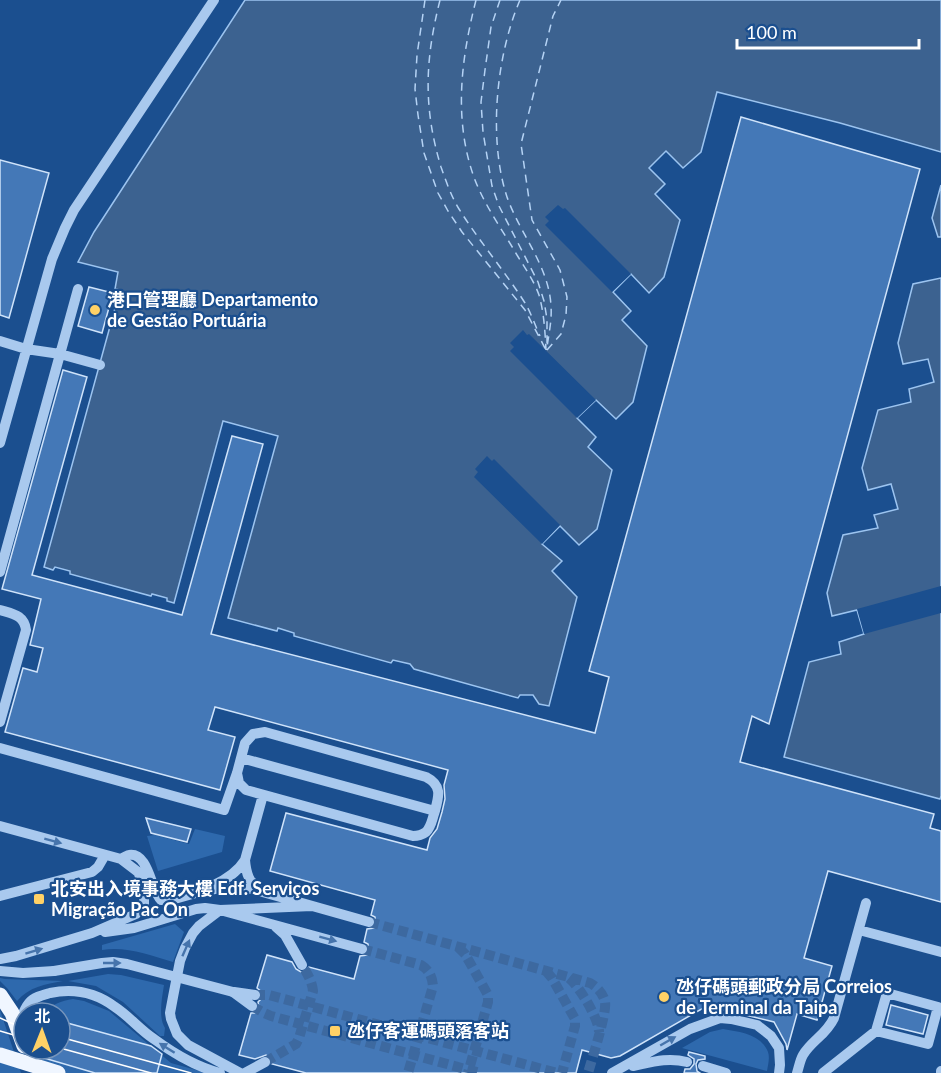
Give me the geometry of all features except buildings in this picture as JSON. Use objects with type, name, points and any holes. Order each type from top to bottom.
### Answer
[{"type":"main road","points":[[0,995],[12,1015]]},
{"type":"main road","points":[[0,1055],[58,1073]]},
{"type":"street","points":[[0,443],[52,259],[65,228],[74,210],[214,0]]},
{"type":"street","points":[[1,566],[78,289]]},
{"type":"street","points":[[0,341],[100,365]]},
{"type":"street","points":[[0,610],[19,616],[26,630],[0,722]]},
{"type":"street","points":[[0,748],[224,810],[245,742],[253,734],[265,732],[426,777],[436,784],[439,796],[427,831],[413,836],[246,790],[242,787],[237,773]]},
{"type":"street","points":[[241,758],[435,811]]},
{"type":"street","points":[[203,891],[232,874],[245,860],[263,795]]},
{"type":"street","points":[[0,826],[121,859],[135,869],[141,877],[145,890],[144,904],[136,914],[92,933],[0,959]]},
{"type":"street","points":[[0,896],[92,872],[105,855]]},
{"type":"street","points":[[121,859],[129,855],[138,857],[147,868],[157,896],[161,900],[232,887],[252,889],[369,922]]},
{"type":"street","points":[[245,860],[249,879],[263,892]]},
{"type":"street","points":[[176,899],[195,909]]},
{"type":"street","points":[[797,1073],[804,1053],[826,1032],[834,1018],[866,903]]},
{"type":"street","points":[[240,1073],[188,1045],[177,1034],[170,1013],[180,961],[185,948],[199,926],[220,910],[312,906]]},
{"type":"street","points":[[92,933],[134,928],[205,908],[220,910],[362,949]]},
{"type":"street","points":[[265,922],[285,934],[302,965]]},
{"type":"street","points":[[859,930],[941,952]]},
{"type":"street","points":[[0,971],[23,973],[54,971],[113,962],[233,992],[255,995]]},
{"type":"street","points":[[30,1001],[43,995],[70,990],[102,999],[115,1006],[152,1038],[177,1054],[220,1073]]},
{"type":"street","points":[[233,992],[252,1006]]},
{"type":"street","points":[[823,1073],[876,1030],[886,993],[938,1007],[928,1044],[876,1030]]},
{"type":"street","points":[[616,1071],[690,1029],[720,1018],[731,1018],[758,1025],[771,1036],[778,1048],[779,1073]]},
{"type":"street","points":[[616,1071],[657,1060],[687,1062]]},
{"type":"street","points":[[245,1073],[265,1062]]},
{"type":"street","points":[[703,1066],[726,1073]]},
{"type":"shaded area","points":[[245,0],[941,0],[941,152],[840,123],[717,92],[701,152],[683,168],[666,151],[649,168],[665,184],[655,194],[680,220],[664,277],[649,293],[631,274],[613,292],[631,311],[622,320],[647,346],[633,402],[616,419],[596,400],[577,418],[596,437],[588,447],[612,470],[597,529],[579,545],[560,526],[542,544],[562,561],[552,571],[577,597],[549,706],[539,704],[533,695],[520,695],[518,698],[414,669],[410,664],[393,660],[391,663],[294,636],[294,633],[278,628],[277,631],[228,618],[278,436],[223,421],[174,603],[167,601],[167,598],[152,594],[151,596],[70,574],[70,571],[44,567],[120,290],[115,289],[118,272],[78,262],[94,232]]},
{"type":"shaded area","points":[[941,185],[941,237],[938,237],[932,218]]},
{"type":"shaded area","points":[[941,278],[940,799],[784,757],[809,662],[841,654],[839,642],[864,634],[857,610],[832,616],[827,593],[843,535],[878,528],[874,515],[898,509],[891,484],[868,490],[862,468],[878,410],[911,402],[909,389],[934,382],[928,359],[903,364],[898,343],[913,284]]},
{"type":"shaded area","points":[[195,829],[225,836],[222,852],[158,871],[147,836],[155,835],[189,844]]},
{"type":"shaded area","points":[[175,924],[184,932],[173,962],[129,950],[102,950],[102,945]]},
{"type":"shaded area","points":[[108,974],[164,985],[161,1013],[165,1028],[164,1036],[160,1036],[123,1002],[96,986],[68,981]]},
{"type":"shaded area","points":[[0,978],[63,981],[32,989],[17,1001]]},
{"type":"shaded area","points":[[73,999],[84,1001],[109,1011],[171,1063],[207,1073],[56,1073],[46,1070],[43,1061],[72,1061],[72,1001],[65,1001]]},
{"type":"shaded area","points":[[0,1010],[12,1046],[12,1061],[17,1061],[21,1073],[0,1073]]},
{"type":"shaded area","points":[[723,1029],[749,1035],[760,1041],[769,1054],[767,1071],[682,1048],[710,1032]]},
{"type":"pier","points":[[558,205],[565,208],[631,274],[612,292],[545,225],[549,221],[545,217]]},
{"type":"pier","points":[[523,330],[596,400],[577,418],[510,351],[514,347],[510,343]]},
{"type":"pier","points":[[487,456],[492,461],[494,459],[560,525],[542,544],[474,477],[478,472],[475,469]]},
{"type":"pier","points":[[941,586],[941,613],[864,634],[857,609]]},
{"type":"ferry route","points":[[425,0],[417,55],[415,89],[424,153],[438,193],[448,211],[462,232],[525,310],[546,350]]},
{"type":"ferry route","points":[[440,0],[431,43],[428,84],[431,124],[441,167],[459,209],[525,303],[540,336]]},
{"type":"ferry route","points":[[476,0],[463,67],[462,113],[468,158],[484,199],[537,290],[543,315],[546,350]]},
{"type":"ferry route","points":[[500,0],[491,27],[485,70],[481,102],[483,132],[492,186],[499,206],[538,282],[544,301],[547,344]]},
{"type":"ferry route","points":[[520,0],[505,46],[500,72],[496,124],[498,150],[507,197],[540,264],[549,291],[551,316],[547,347]]},
{"type":"ferry route","points":[[547,350],[561,334],[566,315],[567,297],[560,270],[532,220],[521,144],[553,16],[561,0]]},
{"type":"tunnel","points":[[369,922],[593,985],[603,996],[605,1008],[588,1073]]},
{"type":"tunnel","points":[[458,947],[465,954],[488,995],[468,1073]]},
{"type":"tunnel","points":[[362,949],[421,965],[431,976],[433,986],[408,1073]]},
{"type":"tunnel","points":[[265,1062],[296,1044],[299,1038],[313,991],[302,965]]},
{"type":"tunnel","points":[[546,971],[575,1019],[562,1073]]},
{"type":"tunnel","points":[[569,978],[588,1003],[596,1019],[599,1032]]},
{"type":"tunnel","points":[[255,995],[269,995],[557,1073]]},
{"type":"tunnel","points":[[252,1006],[271,1016],[480,1073]]},
{"type":"tram line","points":[[0,1018],[12,1023]]},
{"type":"tram line","points":[[0,1031],[12,1034]]},
{"type":"tram line","points":[[72,1040],[191,1073]]},
{"type":"tram line","points":[[72,1051],[151,1073]]},
{"type":"place","name":"港口管理廳 Departamento de Gestão Portuária","points":[[95,310]]},
{"type":"place","name":"北安出入境事務大樓 Edf. Serviços Migração Pac On","points":[[39,899]]},
{"type":"place","name":"氹仔碼頭郵政分局 Correios de Terminal da Taipa","points":[[664,997]]},
{"type":"place","name":"氹仔客運碼頭落客站","points":[[335,1031]]}]
